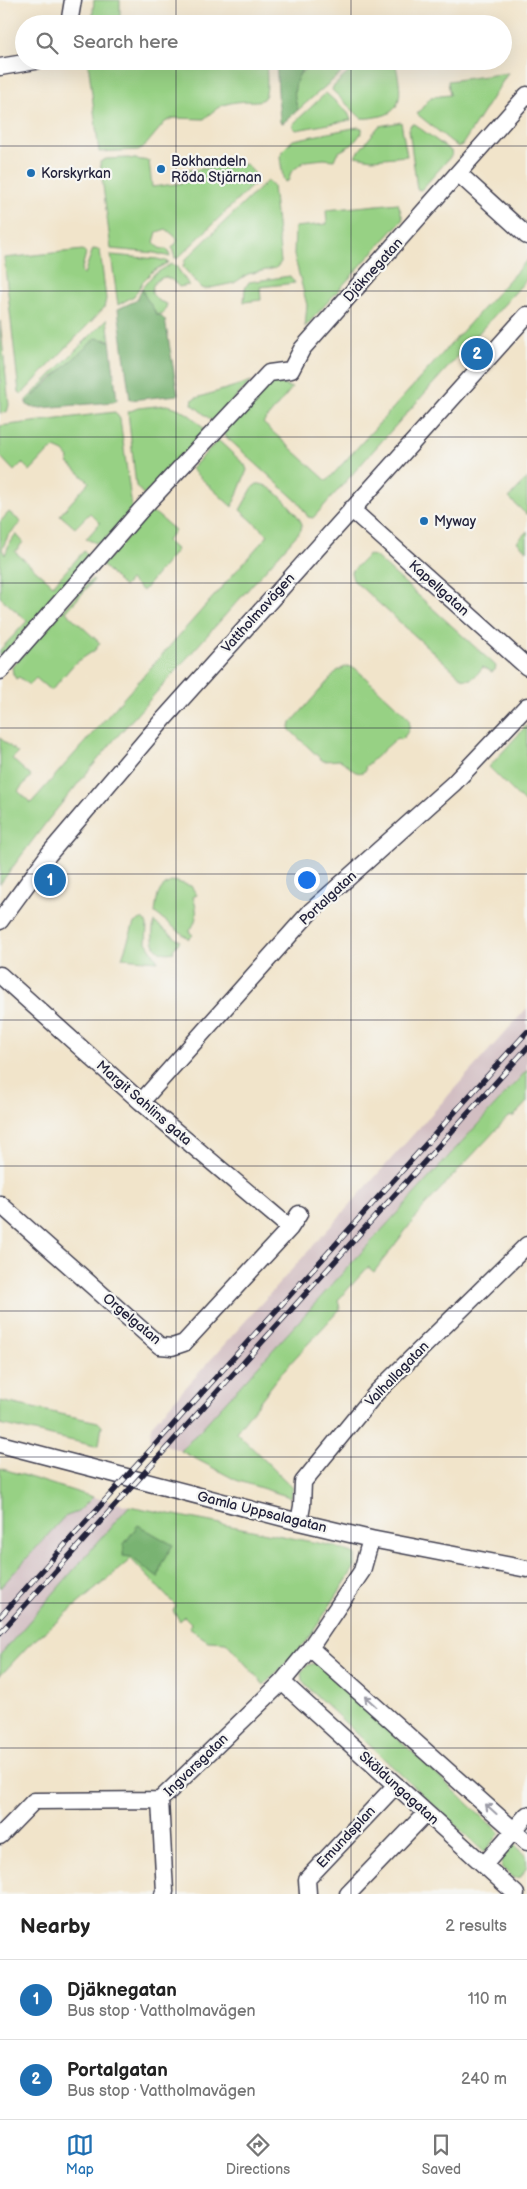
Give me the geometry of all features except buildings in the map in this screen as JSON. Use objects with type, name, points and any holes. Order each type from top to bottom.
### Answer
[{"type":"street","points":[[70,15],[73,0]]},
{"type":"street","points":[[0,66],[15,64]]},
{"type":"street","name":"Djäknegatan","points":[[0,670],[140,511],[269,372],[292,370],[302,349],[527,95]]},
{"type":"street","points":[[458,174],[527,236]]},
{"type":"street","name":"Vattholmavägen","points":[[0,921],[49,854],[81,815],[351,509],[527,315]]},
{"type":"street","name":"Kapellgatan","points":[[351,509],[527,667]]},
{"type":"street","name":"Portalgatan","points":[[141,1102],[311,911],[454,784],[527,706]]},
{"type":"street","name":"Margit Sahlins gata","points":[[0,975],[141,1102],[290,1228]]},
{"type":"street","name":"Orgelgatan","points":[[0,1204],[160,1346],[172,1347],[184,1343],[290,1228],[300,1214]]},
{"type":"street","name":"Valhallagatan","points":[[299,1522],[303,1482],[377,1392],[527,1245]]},
{"type":"street","name":"Gamla Uppsalagatan","points":[[0,1444],[299,1522],[371,1539],[527,1569]]},
{"type":"street","name":"Ingvarsgatan","points":[[0,1836],[34,1801],[160,1800],[282,1682],[310,1648],[362,1570],[371,1539]]},
{"type":"street","points":[[310,1648],[527,1842]]},
{"type":"street","name":"Sköldungagatan","points":[[282,1682],[516,1894]]},
{"type":"street","name":"Emundsplan","points":[[308,1894],[307,1879],[396,1785]]},
{"type":"street","points":[[160,1800],[165,1893]]},
{"type":"street","points":[[348,1894],[426,1812]]},
{"type":"street","points":[[484,1865],[527,1815]]},
{"type":"street","points":[[522,1894],[527,1887]]},
{"type":"shaded area","points":[[527,1008],[527,1069],[181,1451],[150,1439],[151,1426]]},
{"type":"shaded area","points":[[93,1497],[129,1506],[0,1655],[0,1588],[64,1517],[78,1512]]},
{"type":"green space","points":[[94,0],[120,0],[120,15],[93,15]]},
{"type":"green space","points":[[89,70],[266,70],[266,91],[261,100],[223,105],[215,109],[204,119],[174,118],[165,122],[145,146],[138,150],[99,152]]},
{"type":"green space","points":[[277,70],[302,70],[295,90],[298,110],[283,123],[280,122]]},
{"type":"green space","points":[[305,70],[344,70],[298,110],[294,92],[297,78]]},
{"type":"green space","points":[[351,70],[397,70],[400,94],[395,108],[390,113],[361,118],[332,90]]},
{"type":"green space","points":[[508,73],[462,145],[458,147],[417,114],[431,97],[450,95],[448,81]]},
{"type":"green space","points":[[326,93],[348,113],[351,120],[296,130],[293,124]]},
{"type":"green space","points":[[401,122],[407,156],[372,159],[355,156],[379,126]]},
{"type":"green space","points":[[411,124],[414,124],[451,151],[452,155],[421,190],[417,189],[409,129]]},
{"type":"green space","points":[[358,127],[362,128],[362,132],[353,144],[337,153],[334,160],[305,161],[291,172],[289,180],[285,182],[280,157],[284,149],[293,140]]},
{"type":"green space","points":[[128,158],[149,161],[152,187],[183,183],[182,171],[246,164],[257,176],[257,181],[178,258],[175,258],[172,248],[177,242],[177,238],[166,229],[157,232],[154,242],[159,248],[168,250],[170,257],[155,253],[111,249],[100,162],[106,159]]},
{"type":"green space","points":[[267,181],[273,186],[281,262],[276,268],[248,274],[234,283],[205,289],[201,288],[183,267],[185,260]]},
{"type":"green space","points":[[398,203],[403,219],[305,327],[307,305],[294,255],[295,227],[327,224],[326,210]]},
{"type":"green space","points":[[93,249],[100,250],[106,299],[104,308],[22,394],[19,392],[4,258],[83,250],[86,253],[81,272],[84,274]]},
{"type":"green space","points":[[111,255],[157,259],[169,262],[153,271],[144,280],[134,296],[118,305]]},
{"type":"green space","points":[[527,260],[527,279],[313,518],[308,517],[299,503],[223,434],[275,377],[281,384],[292,388],[263,423],[327,481]]},
{"type":"green space","points":[[171,264],[176,266],[189,285],[179,287],[166,277],[157,280],[153,285],[152,294],[159,301],[167,304],[164,313],[156,315],[142,292],[142,288],[153,275]]},
{"type":"green space","points":[[290,276],[295,283],[260,287],[261,300],[244,302],[245,288],[249,282]]},
{"type":"green space","points":[[142,288],[156,315],[160,315],[165,320],[178,395],[130,400],[118,309],[137,300]]},
{"type":"green space","points":[[107,319],[110,341],[106,339],[52,377],[26,403],[26,400]]},
{"type":"green space","points":[[0,321],[9,405],[7,412],[0,413]]},
{"type":"green space","points":[[96,338],[110,341],[117,400],[113,402],[41,408],[28,406],[26,403]]},
{"type":"green space","points":[[252,381],[212,421],[192,404],[193,399]]},
{"type":"green space","points":[[165,405],[188,414],[206,432],[144,495],[136,486],[128,412],[138,408]]},
{"type":"green space","points":[[115,412],[120,419],[132,508],[103,542],[96,543],[86,539],[100,523],[90,513],[75,528],[60,515],[89,482],[68,463],[69,458],[64,452],[55,448],[47,453],[30,471],[22,463],[14,471],[0,456],[0,426]]},
{"type":"green space","points":[[218,440],[245,465],[247,470],[232,507],[191,469]]},
{"type":"green space","points":[[527,478],[527,515],[509,498]]},
{"type":"green space","points":[[257,484],[269,488],[283,499],[302,524],[301,530],[114,740],[48,820],[0,884],[0,738],[18,753],[12,759],[31,776],[18,791],[31,803],[268,535],[240,510],[253,487]]},
{"type":"green space","points":[[9,512],[21,522],[8,536],[2,549],[5,555],[10,542],[16,534],[23,542],[15,552],[53,585],[84,551],[88,556],[87,560],[0,658],[0,650],[27,621],[0,597],[0,522]]},
{"type":"green space","points":[[150,513],[156,514],[175,530],[167,541],[177,550],[143,591],[130,580],[124,587],[102,565]]},
{"type":"green space","points":[[527,531],[527,551],[517,542]]},
{"type":"green space","points":[[368,555],[375,556],[496,666],[495,670],[492,672],[483,667],[471,679],[462,678],[353,580],[351,572]]},
{"type":"green space","points":[[92,579],[94,580],[66,612],[100,643],[95,650],[74,664],[51,691],[36,678],[29,685],[19,677],[16,679],[12,667]]},
{"type":"green space","points":[[347,666],[355,668],[409,718],[410,722],[408,730],[401,740],[397,738],[365,767],[366,770],[359,773],[340,760],[323,761],[289,729],[291,723],[337,671]]},
{"type":"green space","points":[[527,725],[527,805],[489,767]]},
{"type":"green space","points":[[174,881],[191,886],[197,895],[193,897],[196,915],[189,932],[193,935],[189,939],[155,913],[157,898],[161,889]]},
{"type":"green space","points":[[141,919],[147,925],[146,942],[158,961],[122,958],[134,923]]},
{"type":"green space","points":[[154,922],[180,941],[173,950],[174,952],[161,952],[157,949],[153,940]]},
{"type":"green space","points":[[527,1070],[527,1102],[514,1116],[508,1117],[422,1209],[374,1272],[368,1267],[338,1300],[340,1309],[284,1370],[236,1432],[293,1488],[290,1497],[236,1480],[181,1451]]},
{"type":"green space","points":[[0,1401],[98,1422],[102,1426],[99,1445],[95,1446],[0,1424]]},
{"type":"green space","points":[[0,1468],[93,1497],[78,1512],[64,1517],[0,1588]]},
{"type":"green space","points":[[129,1506],[333,1546],[355,1554],[355,1567],[307,1641],[264,1685],[226,1642],[208,1641],[189,1628],[191,1623],[184,1616],[180,1621],[173,1611],[176,1606],[131,1559],[29,1645],[0,1676],[0,1655]]},
{"type":"green space","points":[[138,1525],[173,1545],[162,1563],[158,1578],[131,1557],[123,1556],[124,1544]]},
{"type":"green space","points":[[316,1663],[500,1833],[484,1852],[306,1686],[302,1680],[301,1672],[308,1665]]},
{"type":"green space","points":[[509,1845],[515,1845],[526,1855],[527,1866],[521,1877],[514,1878],[502,1868],[501,1859]]},
{"type":"railway","points":[[0,1617],[527,1032]]},
{"type":"railway","points":[[0,1633],[527,1048]]},
{"type":"place","name":"Bokhandeln Röda Stjärnan","points":[[161,169]]},
{"type":"place","name":"Korskyrkan","points":[[31,173]]},
{"type":"place","name":"Portalgatan","points":[[477,354]]},
{"type":"place","name":"Myway","points":[[424,521]]},
{"type":"place","name":"Djäknegatan","points":[[50,880]]}]
